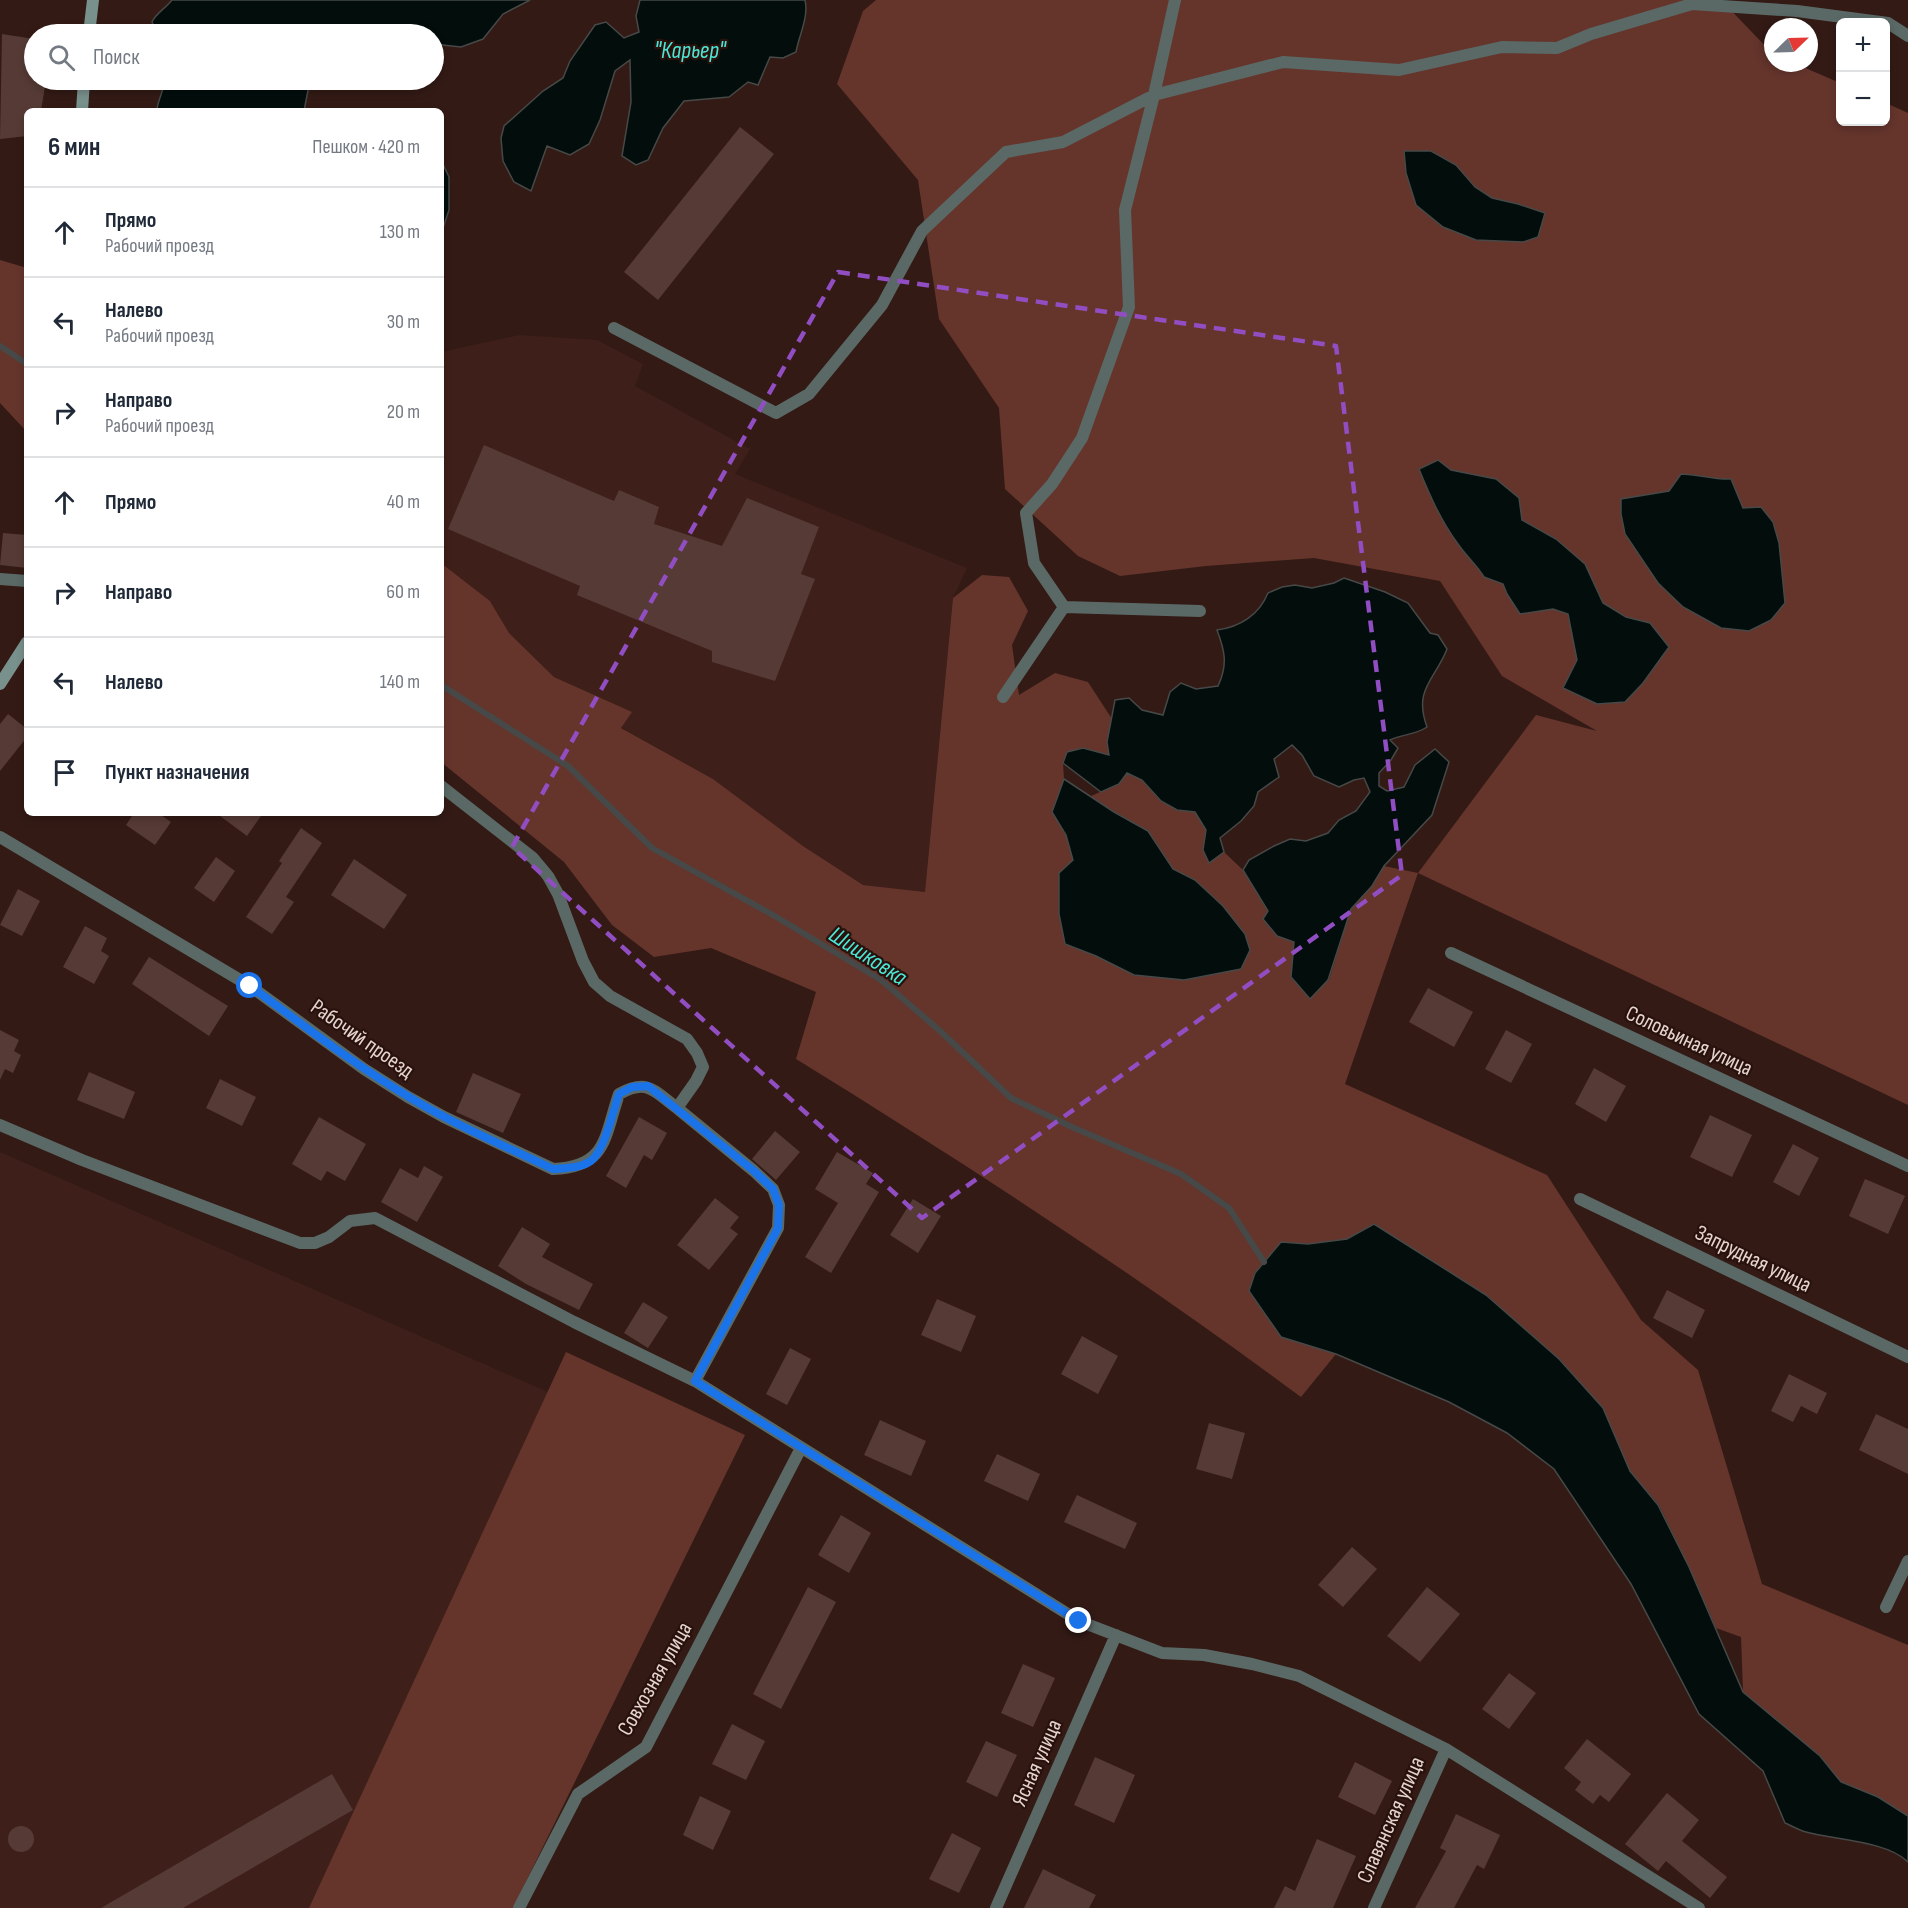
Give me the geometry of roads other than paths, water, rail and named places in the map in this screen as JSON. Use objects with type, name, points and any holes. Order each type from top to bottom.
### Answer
[{"type":"street","points":[[90,24],[93,0]]},
{"type":"street","points":[[1064,607],[1034,563],[1026,513],[1052,484],[1082,438],[1129,307],[1125,210],[1175,0]]},
{"type":"street","points":[[614,328],[776,413],[809,394],[882,305],[922,231],[1006,152],[1063,142],[1154,95],[1283,62],[1399,70],[1502,47],[1557,48],[1591,34],[1691,2],[1797,11],[1888,23],[1908,36]]},
{"type":"street","points":[[82,108],[83,90]]},
{"type":"street","points":[[0,579],[24,580]]},
{"type":"street","points":[[1064,607],[1200,611]]},
{"type":"street","points":[[1003,697],[1064,607]]},
{"type":"street","points":[[0,684],[24,647]]},
{"type":"street","points":[[444,788],[533,858],[548,876],[558,894],[583,961],[594,982],[610,996],[687,1039],[703,1067],[677,1108],[773,1189],[779,1205],[778,1228],[695,1381]]},
{"type":"street","name":"Рабочий проезд","points":[[0,837],[250,986],[364,1069],[408,1097],[444,1117],[553,1169],[576,1167],[594,1159],[601,1148],[619,1094],[632,1087],[648,1086],[677,1108]]},
{"type":"street","name":"Соловьиная улица","points":[[1451,953],[1908,1166]]},
{"type":"street","points":[[0,1125],[82,1160],[300,1243],[315,1243],[329,1237],[350,1221],[375,1218],[574,1322],[695,1381],[1079,1621],[1162,1653],[1204,1655],[1299,1676],[1446,1749],[1699,1908]]},
{"type":"street","name":"Запрудная улица","points":[[1580,1199],[1908,1357]]},
{"type":"street","name":"Совхозная улица","points":[[519,1908],[578,1794],[646,1747],[801,1448]]},
{"type":"street","points":[[1886,1607],[1908,1561]]},
{"type":"street","name":"Ясная улица","points":[[996,1908],[1116,1635]]},
{"type":"street","name":"Славянская улица","points":[[1374,1908],[1446,1749]]},
{"type":"water","points":[[172,0],[530,0],[503,14],[483,39],[461,47],[444,45],[444,24],[153,24],[156,16]]},
{"type":"water","name":"\"Карьер\"","points":[[640,0],[805,0],[806,13],[796,52],[783,58],[770,57],[758,85],[748,82],[729,97],[684,101],[663,128],[648,160],[636,165],[622,156],[631,102],[630,60],[615,71],[600,120],[589,144],[570,155],[547,146],[531,191],[514,182],[503,161],[501,138],[504,126],[543,91],[563,78],[570,61],[595,25],[606,22],[624,38],[639,32],[636,16]]},
{"type":"water","points":[[162,90],[308,90],[305,108],[157,108]]},
{"type":"water","points":[[1404,151],[1431,151],[1456,165],[1475,187],[1492,198],[1545,213],[1538,237],[1523,242],[1476,240],[1443,227],[1416,205],[1406,173]]},
{"type":"water","points":[[444,166],[449,177],[449,210],[444,225]]},
{"type":"water","points":[[1438,460],[1451,470],[1496,479],[1519,498],[1522,520],[1556,539],[1585,564],[1603,603],[1626,617],[1650,623],[1669,647],[1643,683],[1625,702],[1597,704],[1563,688],[1577,660],[1568,614],[1553,609],[1520,614],[1503,584],[1484,577],[1446,526],[1419,469]]},
{"type":"water","points":[[1681,474],[1731,479],[1743,508],[1761,507],[1773,522],[1779,543],[1785,603],[1771,620],[1749,631],[1721,628],[1683,607],[1658,583],[1625,534],[1621,499],[1669,491]]},
{"type":"water","points":[[1344,578],[1385,592],[1408,603],[1430,633],[1438,635],[1447,649],[1424,694],[1423,714],[1427,727],[1390,740],[1398,748],[1379,773],[1379,786],[1387,791],[1404,787],[1415,765],[1435,749],[1449,762],[1432,815],[1384,866],[1372,886],[1351,909],[1328,980],[1310,999],[1291,977],[1294,942],[1277,936],[1263,919],[1268,911],[1243,870],[1249,860],[1290,839],[1306,841],[1328,833],[1339,820],[1356,811],[1370,792],[1364,778],[1339,787],[1314,776],[1302,755],[1292,745],[1274,759],[1279,777],[1258,792],[1254,806],[1241,821],[1220,838],[1224,852],[1209,863],[1203,850],[1206,830],[1195,812],[1177,810],[1161,801],[1142,780],[1127,773],[1119,784],[1101,792],[1063,763],[1067,752],[1083,748],[1109,755],[1107,742],[1115,700],[1129,698],[1142,710],[1163,715],[1170,692],[1181,683],[1196,689],[1218,686],[1224,658],[1217,630],[1248,619],[1259,608],[1268,593],[1295,585],[1312,588]]},
{"type":"water","points":[[1064,779],[1148,831],[1173,869],[1195,880],[1223,906],[1245,934],[1250,950],[1241,969],[1184,980],[1134,975],[1065,944],[1059,914],[1059,873],[1073,860],[1066,835],[1052,812]]},
{"type":"water","points":[[1374,1224],[1486,1295],[1559,1359],[1603,1408],[1630,1471],[1658,1505],[1689,1567],[1743,1692],[1820,1756],[1841,1782],[1878,1797],[1908,1816],[1908,1862],[1899,1855],[1874,1845],[1818,1835],[1785,1823],[1763,1771],[1699,1714],[1631,1584],[1554,1469],[1507,1433],[1449,1402],[1336,1354],[1281,1337],[1249,1291],[1255,1273],[1281,1242],[1308,1244],[1347,1239]]},
{"type":"waterway","name":"Шишковка","points":[[0,346],[24,362]]},
{"type":"waterway","name":"Шишковка","points":[[444,687],[568,766],[652,848],[773,915],[881,980],[939,1030],[1011,1098],[1181,1174],[1229,1208],[1264,1262]]}]
